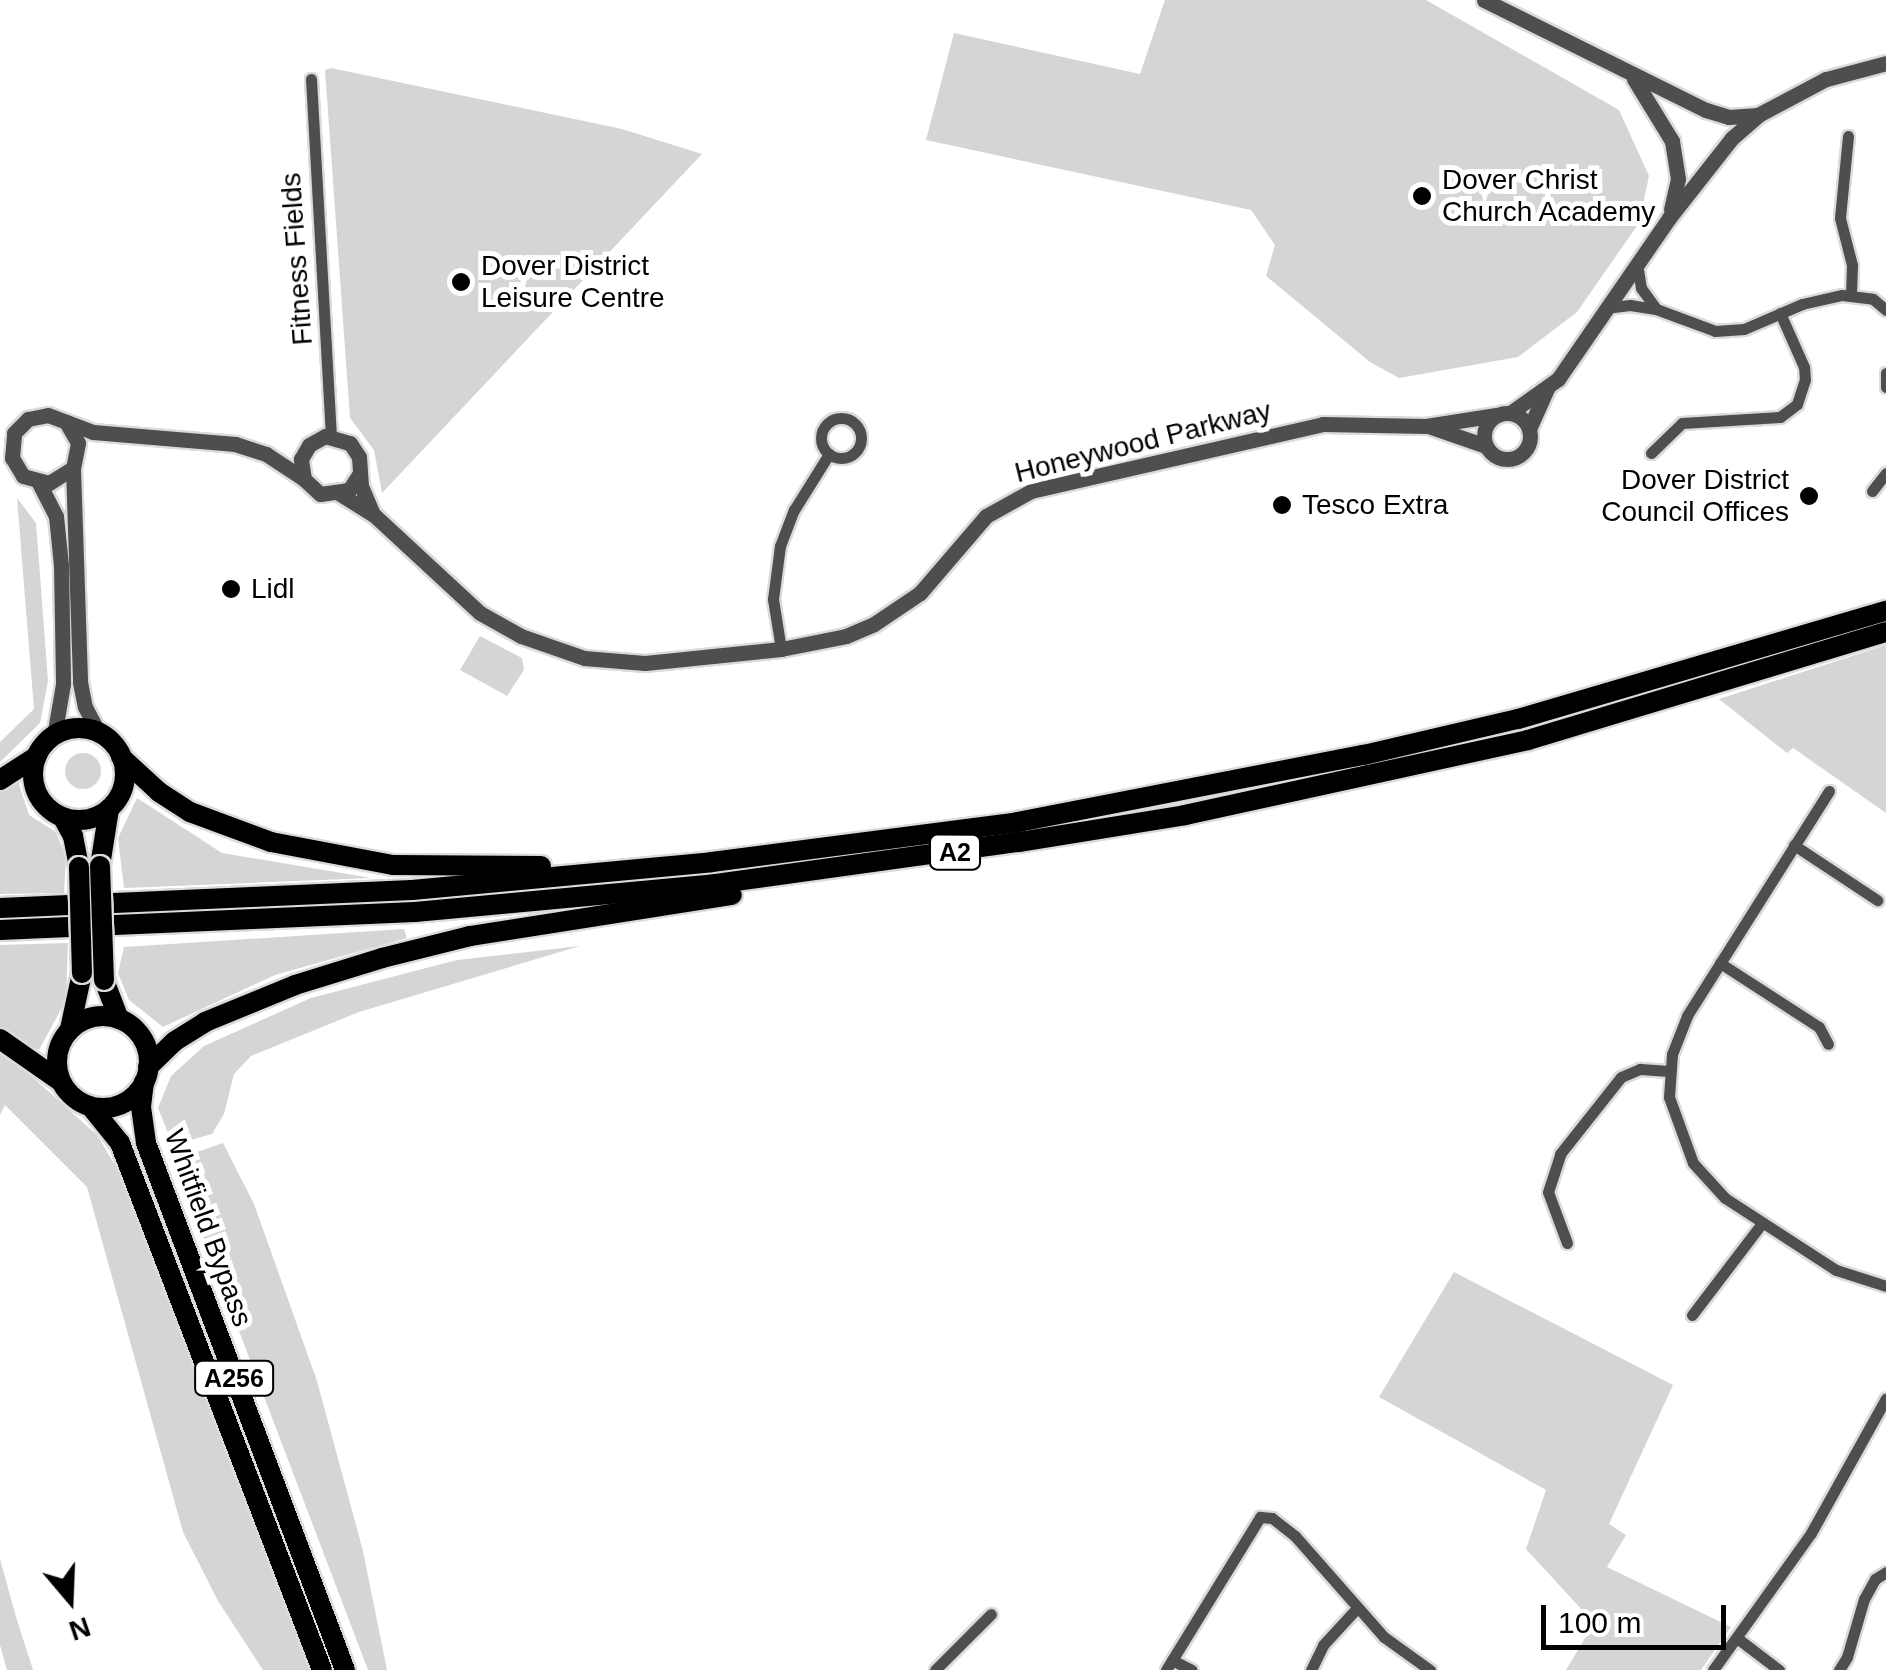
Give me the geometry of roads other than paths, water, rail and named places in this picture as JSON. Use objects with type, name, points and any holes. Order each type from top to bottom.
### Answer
[{"type":"highway","name":"A2","points":[[0,908],[340,895],[712,862],[1018,822],[1364,755],[1633,689],[1886,611]]},
{"type":"highway","name":"A2","points":[[0,930],[416,912],[865,866],[1185,815],[1387,773],[1641,708],[1886,632]]},
{"type":"highway","points":[[0,780],[36,756],[54,736],[76,728],[99,733],[159,792],[207,820],[334,856],[458,869],[712,862]]},
{"type":"highway","points":[[36,756],[33,780],[38,796],[63,818],[73,836],[79,867],[82,973],[70,1029],[57,1054],[60,1081]]},
{"type":"highway","points":[[122,757],[124,785],[109,809],[100,866],[104,980],[120,1019],[140,1035],[146,1075]]},
{"type":"highway","points":[[63,818],[87,820],[109,809]]},
{"type":"highway","points":[[0,1039],[60,1081],[76,1100],[92,1107],[123,1104],[175,1041],[204,1022],[382,958],[470,936],[834,879],[865,866]]},
{"type":"highway","points":[[70,1029],[93,1017],[120,1019]]},
{"type":"highway","name":"Whitfield Bypass","points":[[146,1075],[141,1120],[146,1143],[345,1670]]},
{"type":"highway","name":"Whitfield Bypass","points":[[92,1107],[115,1134],[134,1175],[322,1670]]},
{"type":"street","points":[[1484,0],[1633,77],[1729,117],[1758,115]]},
{"type":"street","name":"Honeywood Parkway","points":[[1529,428],[1548,390],[1715,156],[1758,115],[1826,79],[1886,63]]},
{"type":"street","points":[[1633,77],[1672,141],[1678,179],[1668,218]]},
{"type":"street","name":"Fitness Fields","points":[[310,78],[331,436]]},
{"type":"street","points":[[1848,136],[1840,218],[1852,265],[1852,294]]},
{"type":"street","points":[[1637,262],[1641,288],[1656,309]]},
{"type":"street","points":[[1605,308],[1630,305],[1656,309],[1715,331],[1744,329],[1823,298],[1852,294],[1873,299],[1886,310]]},
{"type":"street","points":[[1650,453],[1682,423],[1780,417],[1797,404],[1806,380],[1804,367],[1780,313]]},
{"type":"street","points":[[1886,373],[1886,386]]},
{"type":"street","name":"Honeywood Parkway","points":[[340,494],[374,515],[480,613],[564,653],[645,663],[781,649],[846,636],[920,593],[986,516],[1031,491],[1323,424],[1426,426],[1503,414],[1548,390]]},
{"type":"street","points":[[1503,414],[1529,428],[1529,443],[1516,458],[1502,460],[1486,446],[1484,430],[1503,414]]},
{"type":"street","points":[[54,736],[62,684],[61,566],[56,516],[39,482],[15,466],[10,450],[14,433],[38,416],[118,435],[235,444],[266,454],[320,494],[340,494],[360,473],[356,449],[342,438],[331,436],[266,454]]},
{"type":"street","points":[[66,422],[78,442],[74,465],[80,682],[85,707],[99,733]]},
{"type":"street","name":"Honeywood Parkway","points":[[1426,426],[1486,446]]},
{"type":"street","points":[[39,482],[58,480],[93,444],[118,435]]},
{"type":"street","points":[[304,479],[301,459],[308,445]]},
{"type":"street","points":[[781,649],[774,599],[780,546],[794,510],[829,454]]},
{"type":"street","name":"Honeywood Parkway","points":[[360,473],[360,486],[374,515]]},
{"type":"street","points":[[1872,490],[1886,473]]},
{"type":"street","points":[[1828,791],[1677,1035],[1668,1071],[1676,1122],[1692,1162],[1725,1198],[1836,1270],[1886,1286]]},
{"type":"street","points":[[1794,845],[1877,900]]},
{"type":"street","points":[[1720,963],[1819,1026],[1828,1044]]},
{"type":"street","points":[[1568,1242],[1548,1192],[1560,1154],[1621,1076],[1640,1069],[1668,1071]]},
{"type":"street","points":[[1692,1315],[1762,1222]]},
{"type":"street","points":[[1713,1670],[1810,1534],[1886,1398]]},
{"type":"street","points":[[1192,1670],[1169,1665],[1260,1517],[1272,1518],[1295,1536],[1384,1637],[1430,1670]]},
{"type":"street","points":[[1839,1670],[1848,1657],[1864,1600],[1875,1578],[1886,1572]]},
{"type":"street","points":[[1311,1670],[1324,1645],[1358,1608]]},
{"type":"street","points":[[935,1670],[990,1614]]},
{"type":"street","points":[[1737,1638],[1780,1670]]},
{"type":"place","name":"Dover Christ Church Academy","points":[[1422,196]]},
{"type":"place","name":"Dover District Leisure Centre","points":[[461,282]]},
{"type":"place","name":"Dover District Council Offices","points":[[1809,496]]},
{"type":"place","name":"Tesco Extra","points":[[1282,505]]},
{"type":"place","name":"Lidl","points":[[231,589]]}]
